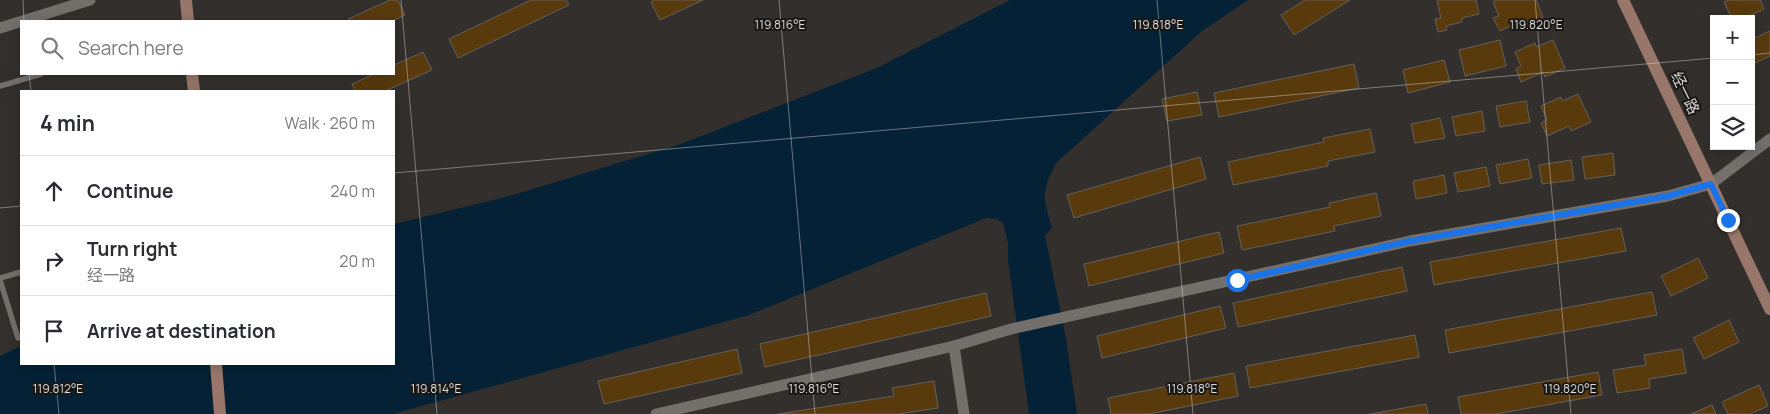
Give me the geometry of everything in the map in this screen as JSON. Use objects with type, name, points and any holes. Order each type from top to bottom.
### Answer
[{"type":"street","points":[[26,20],[90,0]]},
{"type":"street","points":[[186,0],[188,20]]},
{"type":"street","name":"经一路","points":[[1623,0],[1770,309]]},
{"type":"street","points":[[0,28],[20,22]]},
{"type":"street","points":[[192,75],[194,90]]},
{"type":"street","points":[[656,414],[954,346],[1011,329],[1410,241],[1668,196],[1711,184],[1770,139]]},
{"type":"street","points":[[954,346],[964,414]]},
{"type":"street","points":[[216,365],[220,414]]},
{"type":"lane","points":[[0,86],[37,75]]},
{"type":"lane","points":[[18,338],[0,279],[20,272]]},
{"type":"water","points":[[1010,0],[1248,0],[1202,31],[1056,163],[1051,173],[1046,188],[1045,201],[1052,228],[1045,235],[1066,339],[1077,414],[1029,414],[1008,260],[1008,243],[1003,223],[997,219],[986,218],[749,315],[393,414],[0,414],[0,356],[20,346],[20,365],[395,365],[395,224],[506,197],[678,145],[877,68]]},
{"type":"building","points":[[390,0],[398,0],[405,15],[394,20],[348,19]]},
{"type":"building","points":[[531,0],[566,0],[569,5],[458,58],[449,39]]},
{"type":"building","points":[[654,0],[703,0],[660,20],[651,2]]},
{"type":"building","points":[[1305,0],[1350,0],[1294,35],[1281,15]]},
{"type":"building","points":[[1437,0],[1476,0],[1479,14],[1462,18],[1462,22],[1446,26],[1447,30],[1438,32],[1435,19],[1441,18]]},
{"type":"building","points":[[1496,0],[1536,0],[1543,17],[1523,26],[1521,21],[1500,31],[1493,18],[1499,16],[1493,2]]},
{"type":"building","points":[[1729,0],[1760,0],[1764,9],[1751,15],[1730,15],[1724,2]]},
{"type":"building","points":[[1770,31],[1770,56],[1755,63],[1755,60],[1755,38]]},
{"type":"building","points":[[1500,40],[1506,66],[1465,76],[1459,50]]},
{"type":"building","points":[[1553,40],[1565,68],[1545,77],[1543,72],[1521,82],[1516,69],[1521,66],[1515,52],[1535,43],[1536,47]]},
{"type":"building","points":[[423,52],[432,70],[387,90],[355,90],[352,84],[372,75],[395,75],[395,65]]},
{"type":"building","points":[[1444,60],[1450,82],[1408,93],[1403,70]]},
{"type":"building","points":[[1354,64],[1359,88],[1219,117],[1214,93]]},
{"type":"building","points":[[1197,92],[1202,115],[1167,121],[1162,99]]},
{"type":"building","points":[[1578,94],[1591,122],[1571,131],[1569,126],[1547,136],[1541,123],[1547,120],[1541,106],[1561,97],[1562,101]]},
{"type":"building","points":[[1526,101],[1530,122],[1500,127],[1496,106]]},
{"type":"building","points":[[1482,111],[1485,131],[1456,136],[1452,117]]},
{"type":"building","points":[[1440,118],[1445,138],[1415,143],[1411,124]]},
{"type":"building","points":[[1370,129],[1375,152],[1328,161],[1328,166],[1233,185],[1228,162],[1324,142],[1323,138]]},
{"type":"building","points":[[1613,153],[1615,175],[1585,179],[1582,157]]},
{"type":"building","points":[[1200,157],[1206,179],[1074,218],[1067,195]]},
{"type":"building","points":[[1528,159],[1532,178],[1500,184],[1496,165]]},
{"type":"building","points":[[1571,160],[1574,180],[1542,184],[1539,165]]},
{"type":"building","points":[[1486,167],[1490,186],[1458,192],[1454,173]]},
{"type":"building","points":[[1444,175],[1447,193],[1416,199],[1413,181]]},
{"type":"building","points":[[1376,193],[1381,216],[1334,226],[1335,231],[1242,250],[1237,226],[1330,207],[1329,203]]},
{"type":"building","points":[[1621,228],[1626,251],[1434,285],[1430,262]]},
{"type":"building","points":[[1219,232],[1224,253],[1089,286],[1084,264]]},
{"type":"building","points":[[1698,258],[1708,278],[1671,296],[1661,276]]},
{"type":"building","points":[[1402,267],[1407,291],[1238,327],[1233,303]]},
{"type":"building","points":[[1652,292],[1657,315],[1449,353],[1445,330]]},
{"type":"building","points":[[986,293],[991,316],[765,367],[760,344]]},
{"type":"building","points":[[1220,306],[1226,328],[1102,358],[1097,336]]},
{"type":"building","points":[[1729,320],[1739,342],[1704,359],[1693,338]]},
{"type":"building","points":[[1415,335],[1419,357],[1250,388],[1246,366]]},
{"type":"building","points":[[737,349],[742,373],[604,404],[598,381]]},
{"type":"building","points":[[1682,349],[1686,373],[1649,379],[1650,388],[1617,393],[1613,370],[1646,365],[1644,355]]},
{"type":"building","points":[[1598,372],[1602,395],[1496,414],[1461,414],[1458,397]]},
{"type":"building","points":[[1234,373],[1238,396],[1149,414],[1111,414],[1108,398]]},
{"type":"building","points":[[934,381],[938,408],[898,414],[778,414],[894,396],[892,388]]},
{"type":"building","points":[[1759,385],[1768,406],[1750,414],[1728,414],[1722,402]]},
{"type":"building","points":[[1426,404],[1428,414],[1370,414]]},
{"type":"building","points":[[1712,405],[1716,414],[1691,414]]},
{"type":"route","points":[[1237,280],[1410,241],[1668,196],[1711,184],[1728,220]]}]
